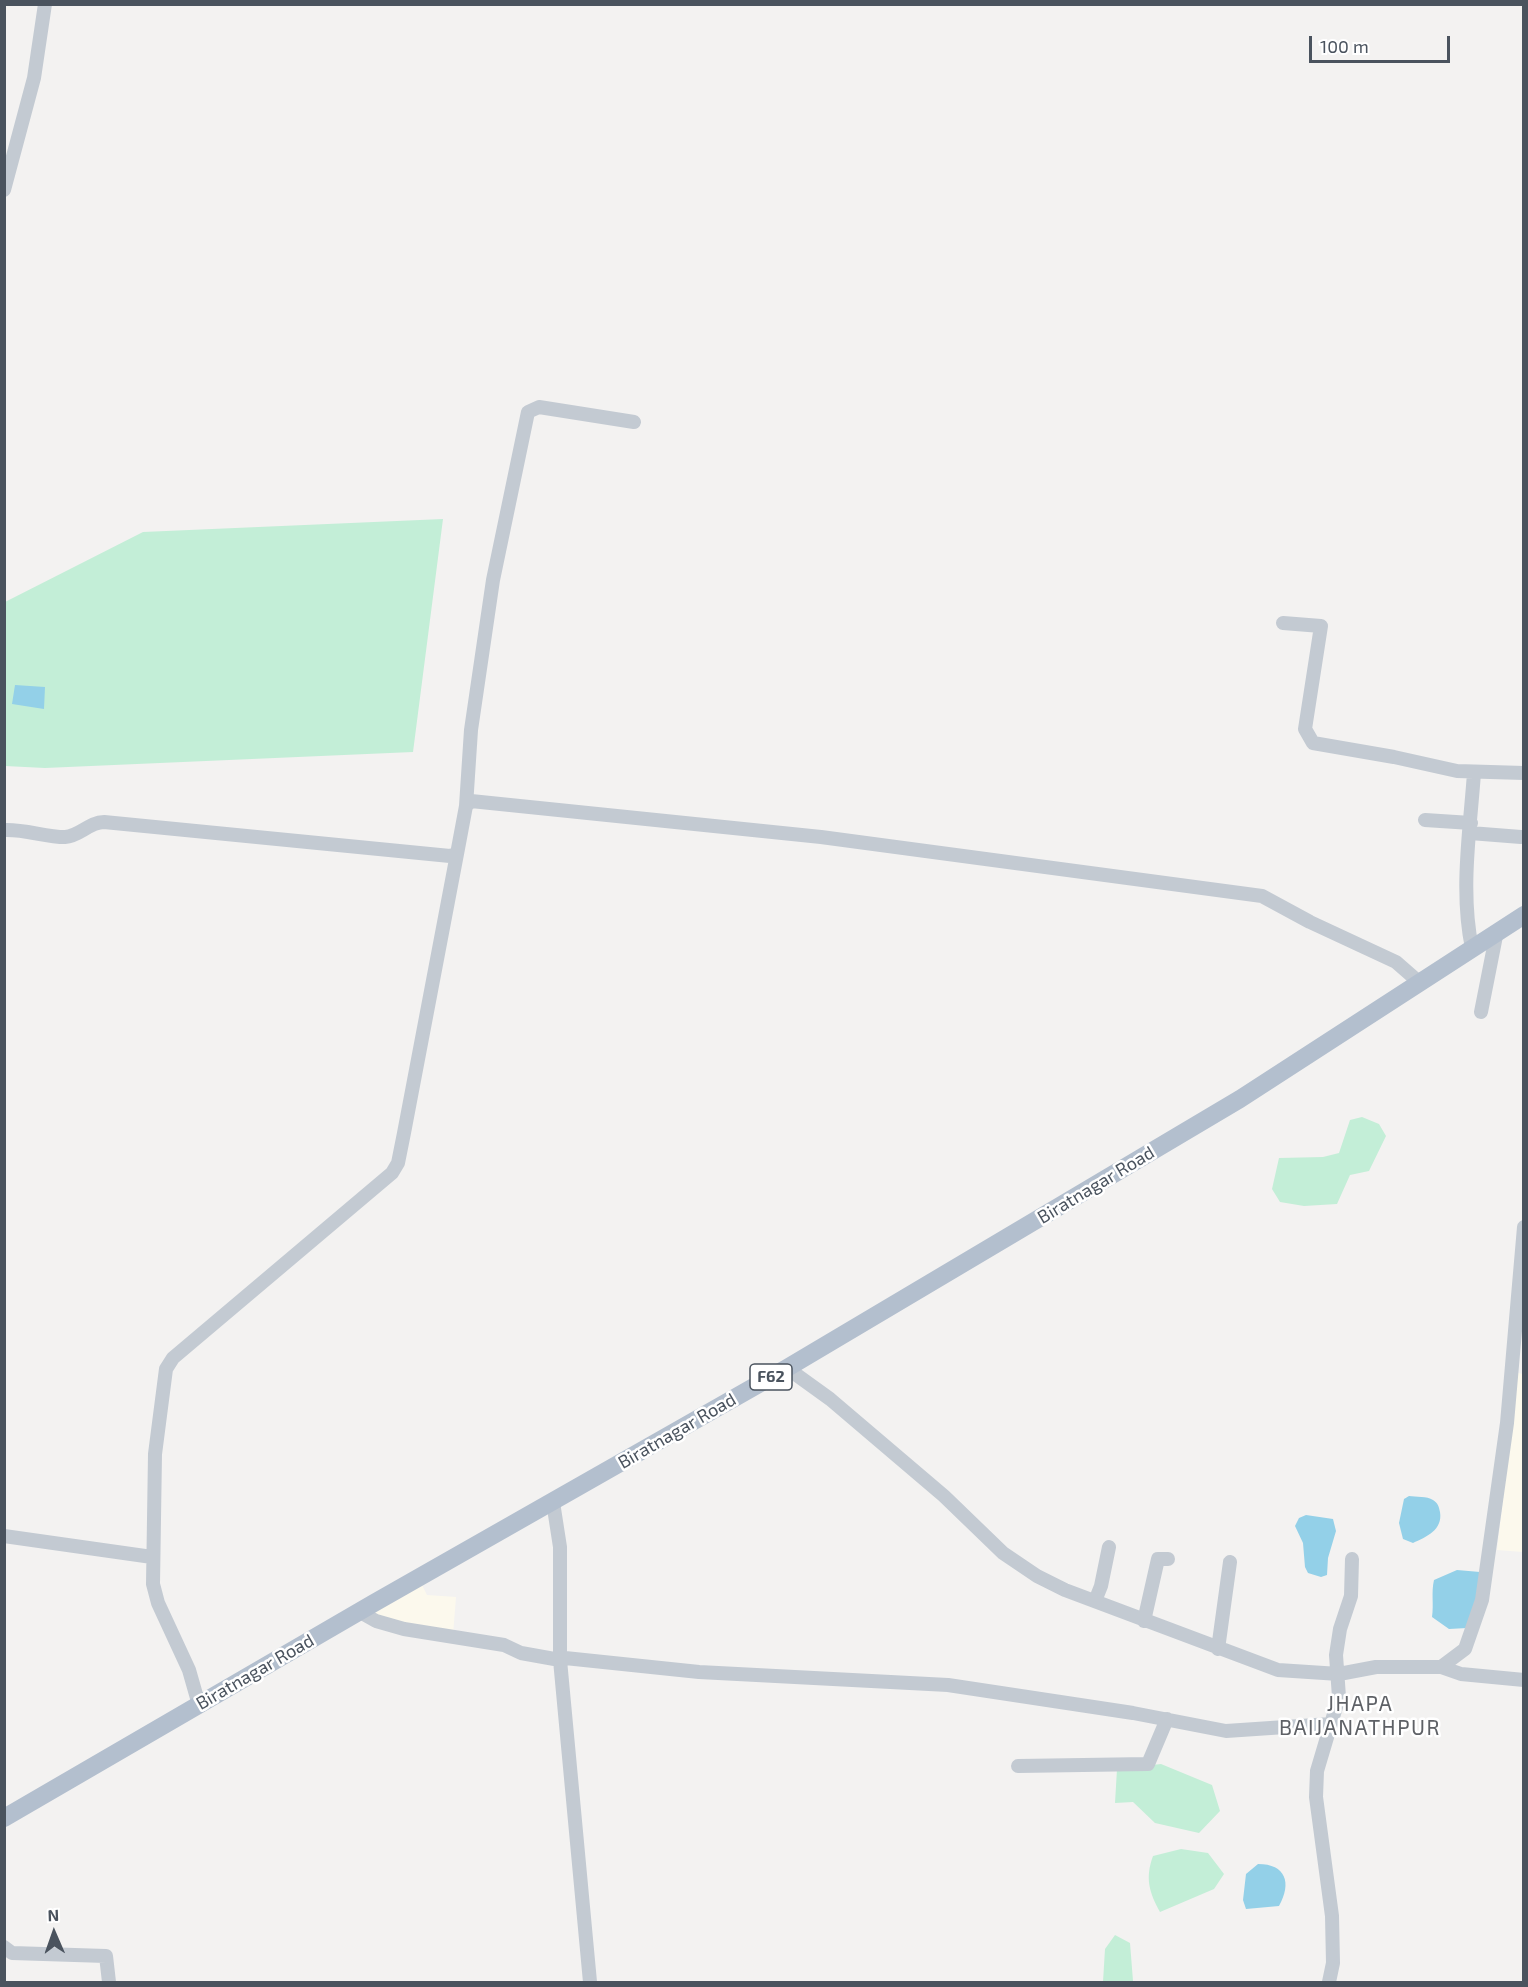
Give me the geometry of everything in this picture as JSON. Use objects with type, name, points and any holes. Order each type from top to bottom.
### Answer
[{"type":"main road","name":"Biratnagar Road","points":[[4,1818],[786,1368],[1240,1099],[1524,915]]},
{"type":"street","points":[[4,190],[34,78],[45,4]]},
{"type":"street","points":[[199,1705],[189,1670],[158,1603],[153,1584],[155,1454],[166,1369],[173,1358],[392,1173],[398,1163],[466,806],[471,730],[493,580],[528,412],[539,407],[634,422]]},
{"type":"street","points":[[1283,623],[1321,626],[1305,729],[1313,743],[1474,773],[1486,771],[1524,773]]},
{"type":"street","points":[[1473,948],[1466,888],[1474,773]]},
{"type":"street","points":[[466,806],[471,801],[478,800],[821,837],[1262,896],[1310,922],[1396,962],[1420,983]]},
{"type":"street","points":[[1425,820],[1521,837]]},
{"type":"street","points":[[4,830],[66,837],[75,835],[96,822],[104,822],[435,856],[457,854]]},
{"type":"street","points":[[1481,1012],[1497,931]]},
{"type":"street","points":[[1461,1674],[1465,1649],[1476,1623],[1482,1600],[1496,1508],[1507,1423],[1524,1227]]},
{"type":"street","points":[[786,1368],[830,1399],[936,1488],[1003,1553],[1037,1576],[1095,1601],[1278,1670],[1340,1674],[1376,1667],[1441,1666],[1461,1674],[1524,1680]]},
{"type":"street","points":[[553,1502],[560,1547],[560,1660],[590,1983]]},
{"type":"street","points":[[4,1536],[152,1557]]},
{"type":"street","points":[[1095,1601],[1101,1586],[1108,1547]]},
{"type":"street","points":[[1144,1621],[1158,1559],[1167,1559]]},
{"type":"street","points":[[1329,1983],[1333,1963],[1332,1916],[1316,1797],[1317,1771],[1339,1697],[1340,1674],[1336,1655],[1340,1629],[1351,1596],[1352,1559]]},
{"type":"street","points":[[1218,1649],[1223,1632],[1230,1563]]},
{"type":"street","points":[[360,1612],[376,1621],[404,1629],[504,1645],[521,1653],[560,1660],[565,1658],[699,1672],[948,1685],[1167,1719],[1226,1731],[1330,1724]]},
{"type":"street","points":[[1441,1666],[1465,1649]]},
{"type":"street","points":[[1018,1766],[1148,1764],[1167,1719]]},
{"type":"street","points":[[4,1947],[12,1953],[106,1956],[110,1983]]},
{"type":"shaded area","points":[[1518,1373],[1523,1374],[1523,1552],[1497,1550]]},
{"type":"shaded area","points":[[421,1583],[427,1595],[456,1597],[453,1635],[402,1625],[370,1612]]},
{"type":"green space","points":[[443,519],[413,752],[45,768],[5,766],[5,602],[143,532]]},
{"type":"green space","points":[[1362,1117],[1379,1124],[1386,1136],[1369,1171],[1350,1175],[1337,1204],[1304,1206],[1280,1202],[1272,1189],[1279,1158],[1323,1157],[1339,1153],[1350,1120]]},
{"type":"green space","points":[[1161,1764],[1212,1785],[1220,1811],[1199,1833],[1155,1823],[1133,1802],[1115,1803],[1117,1769]]},
{"type":"green space","points":[[1181,1849],[1208,1853],[1224,1874],[1214,1889],[1160,1912],[1149,1885],[1149,1871],[1153,1856]]},
{"type":"green space","points":[[1115,1935],[1130,1943],[1133,1981],[1149,1982],[1103,1982],[1105,1949]]},
{"type":"water","points":[[15,685],[45,687],[44,709],[12,704]]},
{"type":"water","points":[[1409,1496],[1425,1497],[1435,1501],[1440,1512],[1439,1524],[1436,1528],[1413,1543],[1403,1539],[1399,1523],[1404,1499]]},
{"type":"water","points":[[1306,1515],[1333,1519],[1336,1531],[1328,1558],[1327,1575],[1321,1577],[1308,1573],[1305,1567],[1303,1543],[1295,1526],[1299,1518]]},
{"type":"water","points":[[1457,1570],[1480,1572],[1477,1596],[1467,1628],[1449,1629],[1432,1617],[1433,1585],[1434,1580]]},
{"type":"water","points":[[1258,1864],[1275,1867],[1284,1876],[1285,1890],[1279,1906],[1246,1909],[1243,1900],[1246,1874]]},
{"type":"district","name":"JHAPA BAIJANATHPUR","points":[[1360,1716]]}]
